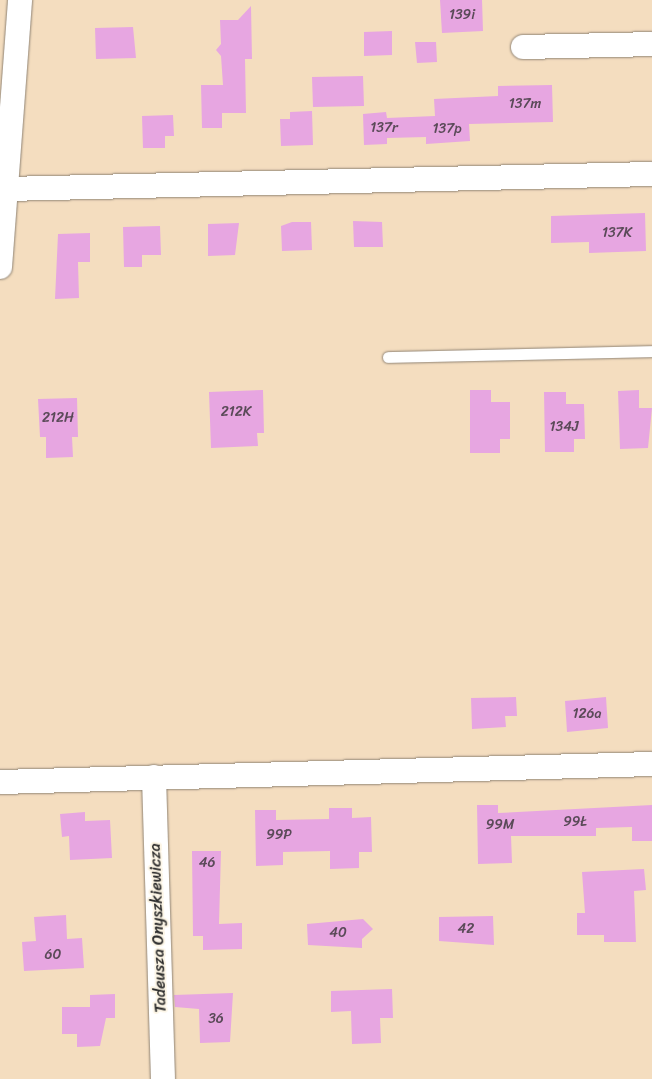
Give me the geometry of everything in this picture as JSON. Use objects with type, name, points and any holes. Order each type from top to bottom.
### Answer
[{"type":"street","points":[[0,267],[20,0]]},
{"type":"street","points":[[523,47],[652,44]]},
{"type":"street","points":[[6,189],[652,174]]},
{"type":"street","points":[[0,782],[652,764]]},
{"type":"street","name":"Tadeusza Onyszkiewicza","points":[[154,777],[163,1079]]},
{"type":"lane","points":[[388,357],[652,352]]},
{"type":"building","points":[[440,0],[482,0],[483,31],[442,33]]},
{"type":"building","points":[[251,6],[252,59],[245,59],[246,113],[222,113],[222,128],[202,128],[201,85],[223,85],[221,56],[216,50],[221,44],[220,20],[238,20]]},
{"type":"building","points":[[133,27],[136,58],[96,59],[95,28]]},
{"type":"building","points":[[392,31],[392,55],[364,56],[364,32]]},
{"type":"building","points":[[415,42],[436,42],[437,62],[417,63]]},
{"type":"building","points":[[363,76],[364,106],[313,107],[312,77]]},
{"type":"building","points":[[552,85],[553,122],[469,124],[470,141],[426,144],[426,137],[387,138],[387,144],[364,145],[363,114],[386,112],[387,118],[435,116],[434,99],[498,96],[498,86]]},
{"type":"building","points":[[312,111],[313,145],[281,146],[280,119],[290,119],[290,112]]},
{"type":"building","points":[[173,115],[174,136],[165,136],[165,148],[143,148],[142,116]]},
{"type":"building","points":[[645,213],[646,251],[589,253],[589,242],[551,243],[551,216]]},
{"type":"building","points":[[353,221],[382,222],[383,247],[354,247]]},
{"type":"building","points":[[292,222],[311,222],[312,250],[282,251],[281,226]]},
{"type":"building","points":[[239,223],[235,255],[208,256],[208,224]]},
{"type":"building","points":[[160,226],[161,255],[142,255],[142,267],[124,267],[123,227]]},
{"type":"building","points":[[90,233],[90,262],[78,262],[79,298],[55,299],[58,234]]},
{"type":"building","points":[[263,390],[264,433],[257,433],[258,446],[211,448],[209,392]]},
{"type":"building","points":[[470,390],[491,390],[491,402],[510,402],[510,439],[500,439],[500,453],[470,453]]},
{"type":"building","points":[[639,390],[639,408],[652,408],[648,448],[620,449],[618,391]]},
{"type":"building","points":[[544,392],[566,392],[566,404],[584,404],[585,439],[574,439],[574,452],[545,452]]},
{"type":"building","points":[[77,398],[78,437],[72,437],[73,457],[46,458],[46,437],[40,437],[38,399]]},
{"type":"building","points":[[516,697],[517,716],[505,716],[506,727],[472,729],[471,698]]},
{"type":"building","points":[[606,697],[608,728],[567,732],[565,701]]},
{"type":"building","points":[[477,805],[498,805],[498,813],[652,805],[652,841],[632,841],[632,827],[596,828],[596,836],[511,836],[512,863],[478,864]]},
{"type":"building","points":[[329,808],[352,808],[352,818],[371,817],[372,852],[359,852],[359,868],[330,869],[330,851],[283,852],[283,865],[256,866],[255,810],[276,810],[276,820],[329,819]]},
{"type":"building","points":[[85,812],[85,821],[110,820],[112,858],[70,860],[69,836],[62,837],[60,814]]},
{"type":"building","points":[[192,851],[221,851],[219,924],[242,923],[242,949],[203,950],[203,936],[193,936]]},
{"type":"building","points":[[644,869],[646,890],[634,891],[636,942],[604,942],[604,935],[577,935],[577,913],[585,913],[582,872]]},
{"type":"building","points":[[66,915],[67,939],[82,938],[84,968],[24,971],[22,942],[36,941],[34,917]]},
{"type":"building","points":[[493,916],[494,945],[439,941],[439,917]]},
{"type":"building","points":[[363,919],[373,929],[362,939],[362,948],[308,945],[307,924]]},
{"type":"building","points":[[392,989],[393,1018],[380,1018],[381,1043],[352,1044],[351,1011],[331,1012],[331,991]]},
{"type":"building","points":[[233,993],[230,1042],[200,1043],[199,1009],[175,1007],[174,995]]},
{"type":"building","points":[[115,994],[115,1018],[106,1018],[100,1046],[77,1047],[77,1034],[62,1034],[62,1007],[90,1007],[90,995]]}]
